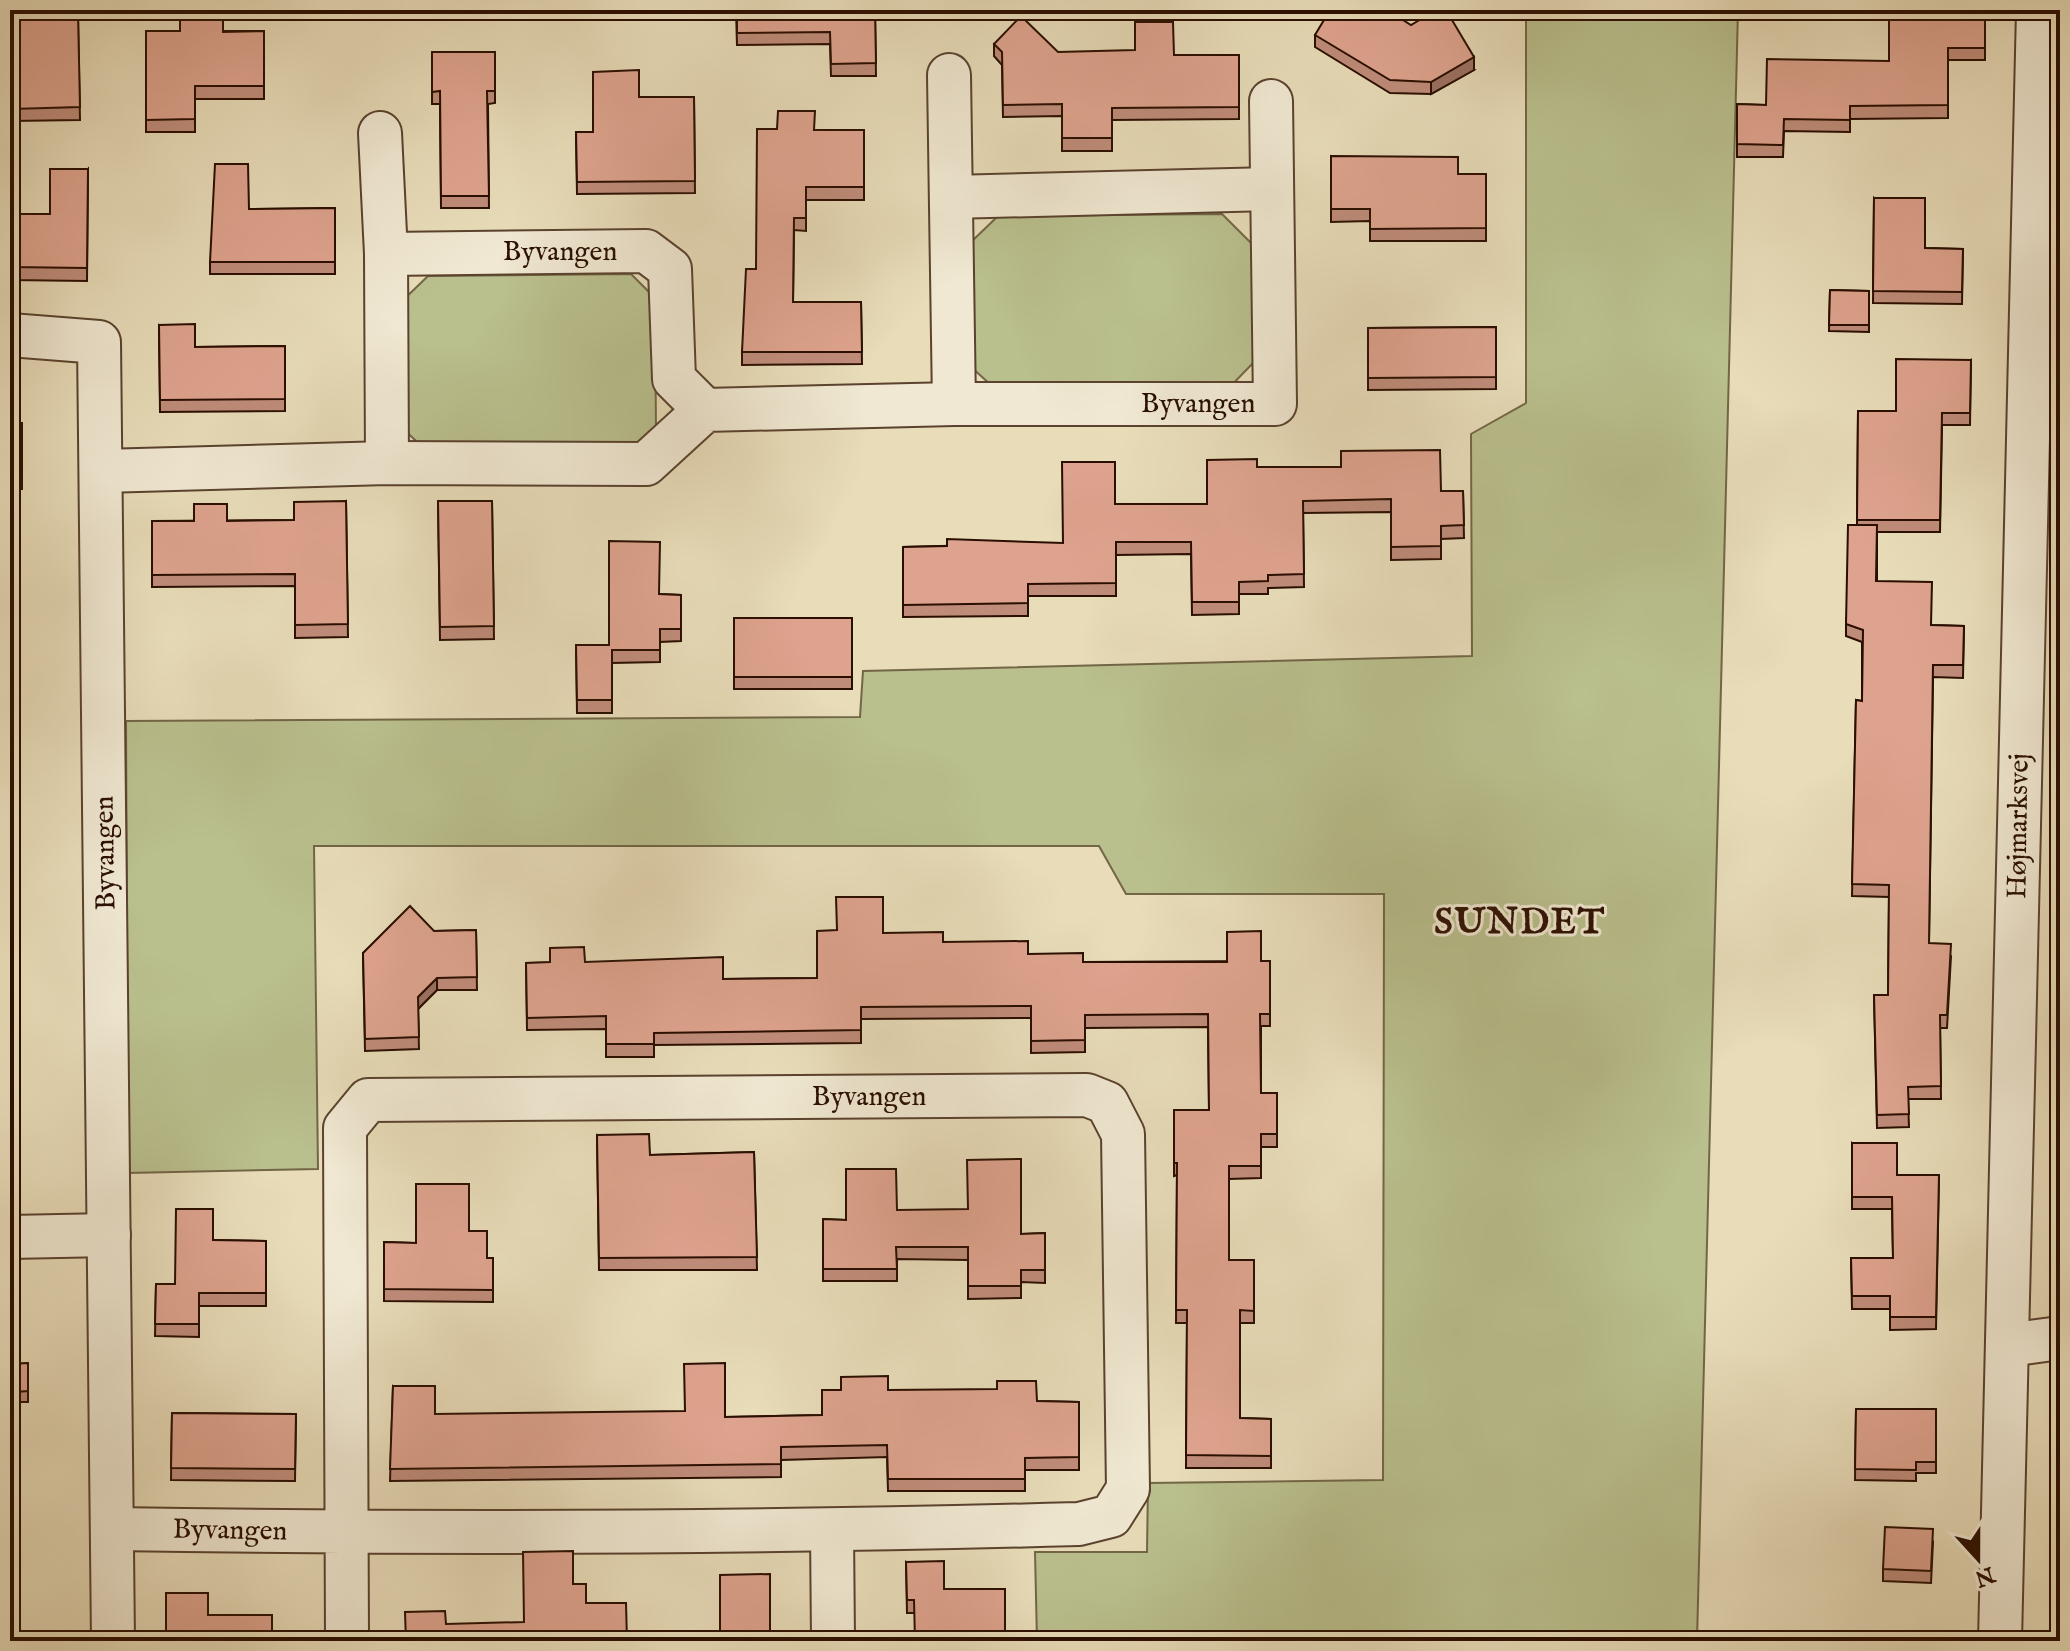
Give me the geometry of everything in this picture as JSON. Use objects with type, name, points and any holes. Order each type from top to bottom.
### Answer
[{"type":"street","name":"Højmarksvej","points":[[2000,1641],[2038,10]]},
{"type":"street","points":[[949,75],[954,404]]},
{"type":"street","name":"Byvangen","points":[[386,254],[646,251],[670,269],[674,379],[705,410],[954,404],[1275,404],[1271,101]]},
{"type":"street","points":[[380,133],[386,254],[387,463]]},
{"type":"street","points":[[951,197],[1272,189]]},
{"type":"street","name":"Byvangen","points":[[10,335],[99,342],[113,1641]]},
{"type":"street","points":[[102,471],[387,463],[646,464],[705,410]]},
{"type":"street","name":"Byvangen","points":[[113,1529],[347,1533],[832,1531],[1079,1524],[1111,1516],[1128,1489],[1123,1134],[1107,1103],[1087,1095],[368,1100],[345,1128],[347,1533],[347,1641]]},
{"type":"street","points":[[10,1237],[109,1235]]},
{"type":"street","points":[[2008,1345],[2060,1338]]},
{"type":"street","points":[[832,1531],[833,1641]]},
{"type":"green space","points":[[1526,10],[1738,10],[1697,1641],[1037,1641],[1035,1552],[1147,1552],[1148,1483],[1383,1480],[1384,894],[1126,894],[1099,846],[314,846],[318,1169],[128,1173],[126,721],[860,717],[863,671],[1472,656],[1471,434],[1526,403]]},
{"type":"green space","points":[[1222,214],[1253,245],[1254,362],[1224,393],[1002,395],[970,366],[968,245],[998,216]]},
{"type":"green space","points":[[631,274],[655,298],[656,434],[638,453],[430,454],[398,424],[398,305],[428,276]]},
{"type":"building","points":[[11,10],[41,10],[41,15],[78,14],[80,107],[12,109]]},
{"type":"building","points":[[737,10],[875,10],[876,63],[831,64],[830,32],[737,33]]},
{"type":"building","points":[[1330,10],[1387,10],[1411,25],[1436,10],[1446,10],[1474,57],[1431,82],[1390,80],[1315,35]]},
{"type":"building","points":[[1901,10],[1985,10],[1985,48],[1948,48],[1948,105],[1850,106],[1850,120],[1784,119],[1783,145],[1737,144],[1737,104],[1766,105],[1767,59],[1889,61],[1889,13],[1901,13]]},
{"type":"building","points":[[180,14],[223,14],[223,32],[264,31],[264,86],[195,86],[195,119],[146,120],[146,31],[180,31]]},
{"type":"building","points":[[1021,16],[1058,52],[1135,50],[1135,22],[1173,22],[1174,55],[1239,55],[1239,107],[1112,108],[1112,138],[1062,138],[1062,104],[1003,105],[1002,52],[994,44]]},
{"type":"building","points":[[432,52],[495,52],[495,91],[487,91],[489,196],[441,196],[440,91],[432,92]]},
{"type":"building","points":[[639,70],[639,97],[694,97],[695,181],[577,182],[576,132],[593,132],[593,72]]},
{"type":"building","points":[[778,111],[815,111],[814,130],[864,130],[864,187],[806,187],[806,218],[794,218],[793,302],[861,302],[862,352],[742,352],[746,269],[756,269],[757,129],[777,129]]},
{"type":"building","points":[[1331,156],[1458,157],[1458,174],[1486,174],[1486,228],[1370,229],[1370,209],[1331,209]]},
{"type":"building","points":[[215,164],[248,164],[249,209],[335,208],[335,262],[210,262]]},
{"type":"building","points":[[50,169],[88,169],[87,268],[10,267],[10,214],[50,214]]},
{"type":"building","points":[[1874,198],[1925,198],[1925,248],[1963,249],[1962,292],[1873,291]]},
{"type":"building","points":[[1830,290],[1869,291],[1869,325],[1829,325]]},
{"type":"building","points":[[195,324],[195,347],[285,346],[285,399],[160,400],[159,325]]},
{"type":"building","points":[[1496,327],[1496,377],[1368,378],[1368,328]]},
{"type":"building","points":[[1896,359],[1971,360],[1970,413],[1942,413],[1940,520],[1857,520],[1858,411],[1896,411]]},
{"type":"building","points":[[10,423],[22,423],[22,477],[10,477]]},
{"type":"building","points":[[1440,450],[1441,491],[1463,491],[1464,525],[1441,526],[1441,546],[1391,547],[1391,499],[1303,501],[1304,574],[1268,575],[1268,581],[1239,582],[1239,602],[1192,602],[1191,542],[1116,542],[1116,583],[1028,584],[1028,603],[903,605],[903,547],[947,546],[947,539],[1063,543],[1062,462],[1115,462],[1115,504],[1207,504],[1207,460],[1257,459],[1257,467],[1341,467],[1341,451]]},
{"type":"building","points":[[346,501],[348,624],[295,625],[295,574],[152,575],[152,521],[194,521],[194,504],[227,504],[227,521],[294,520],[294,502]]},
{"type":"building","points":[[438,501],[492,501],[494,626],[440,627]]},
{"type":"building","points":[[1848,525],[1877,525],[1876,581],[1932,582],[1931,625],[1964,626],[1963,665],[1933,665],[1929,943],[1951,944],[1947,1015],[1940,1015],[1941,1086],[1908,1087],[1909,1114],[1877,1115],[1874,995],[1888,995],[1889,885],[1852,884],[1856,700],[1862,701],[1863,630],[1846,624]]},
{"type":"building","points":[[609,541],[660,542],[659,594],[681,595],[681,629],[660,629],[660,650],[612,650],[612,700],[577,700],[576,645],[609,645]]},
{"type":"building","points":[[734,618],[852,618],[852,677],[734,677]]},
{"type":"building","points":[[836,897],[883,897],[883,933],[943,932],[943,942],[1028,941],[1028,954],[1083,953],[1083,962],[1227,962],[1227,932],[1261,931],[1261,961],[1270,961],[1270,1014],[1260,1014],[1261,1093],[1277,1093],[1277,1134],[1261,1134],[1261,1166],[1229,1166],[1229,1260],[1254,1260],[1254,1311],[1240,1310],[1240,1418],[1271,1419],[1271,1456],[1186,1455],[1187,1310],[1176,1310],[1177,1163],[1174,1163],[1174,1110],[1209,1110],[1208,1014],[1085,1015],[1085,1040],[1031,1041],[1031,1006],[861,1007],[861,1030],[654,1033],[654,1044],[606,1044],[606,1016],[527,1018],[526,963],[550,962],[550,948],[584,947],[585,962],[723,957],[723,979],[817,978],[817,931],[837,930]]},
{"type":"building","points":[[410,906],[434,931],[476,930],[477,977],[437,978],[418,997],[419,1037],[365,1039],[363,953]]},
{"type":"building","points":[[649,1134],[650,1155],[754,1152],[757,1257],[599,1258],[597,1135]]},
{"type":"building","points":[[1852,1143],[1897,1143],[1897,1175],[1939,1175],[1936,1317],[1890,1317],[1890,1296],[1852,1296],[1851,1258],[1893,1258],[1892,1197],[1852,1197]]},
{"type":"building","points":[[1021,1159],[1021,1234],[1045,1233],[1045,1270],[1021,1270],[1021,1286],[968,1286],[968,1247],[896,1247],[897,1269],[823,1269],[823,1219],[846,1220],[846,1169],[896,1169],[897,1210],[968,1209],[967,1160]]},
{"type":"building","points":[[416,1184],[469,1184],[469,1231],[487,1231],[487,1258],[493,1258],[493,1290],[384,1289],[384,1242],[416,1243]]},
{"type":"building","points":[[176,1209],[213,1209],[213,1240],[266,1241],[266,1293],[199,1293],[199,1324],[155,1324],[156,1284],[175,1284]]},
{"type":"building","points":[[10,1301],[14,1301],[14,1364],[28,1363],[28,1391],[15,1392],[14,1480],[10,1480]]},
{"type":"building","points":[[725,1363],[725,1417],[822,1415],[822,1390],[841,1390],[841,1377],[888,1376],[888,1390],[997,1389],[997,1381],[1036,1381],[1037,1401],[1079,1402],[1079,1457],[1025,1458],[1025,1479],[888,1479],[887,1445],[781,1447],[781,1464],[390,1469],[393,1386],[435,1386],[435,1414],[685,1411],[684,1364]]},
{"type":"building","points":[[1856,1409],[1936,1409],[1936,1462],[1916,1462],[1916,1470],[1855,1469]]},
{"type":"building","points":[[172,1413],[296,1414],[295,1469],[171,1468]]},
{"type":"building","points":[[2057,1440],[2060,1440],[2060,1641],[2055,1641]]},
{"type":"building","points":[[1885,1527],[1933,1529],[1931,1571],[1883,1569]]},
{"type":"building","points":[[573,1551],[573,1584],[586,1584],[586,1603],[626,1603],[627,1641],[406,1641],[405,1612],[445,1611],[446,1624],[524,1622],[523,1552]]},
{"type":"building","points":[[944,1561],[944,1589],[1005,1589],[1005,1633],[1023,1633],[1023,1641],[915,1641],[914,1600],[907,1600],[906,1562]]},
{"type":"building","points":[[10,1570],[15,1570],[15,1641],[10,1641]]},
{"type":"building","points":[[770,1574],[770,1641],[720,1641],[720,1575]]},
{"type":"building","points":[[166,1593],[208,1593],[208,1615],[272,1615],[272,1641],[166,1641]]},
{"type":"district","name":"SUNDET","points":[[1520,923]]}]
